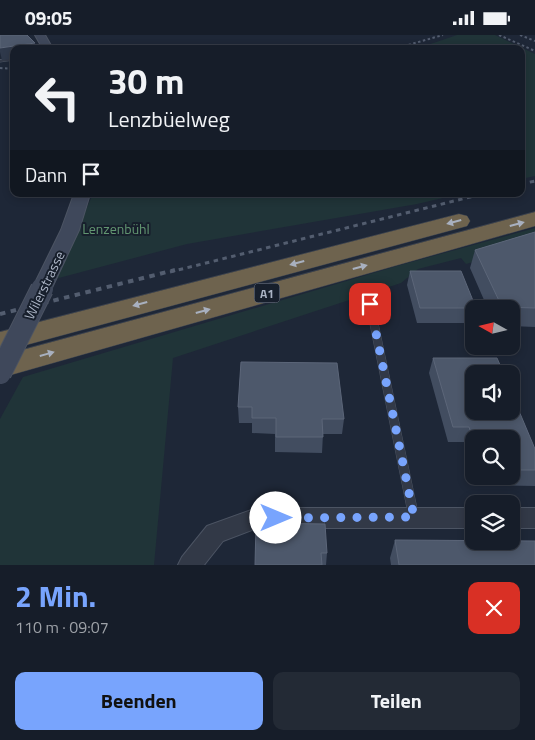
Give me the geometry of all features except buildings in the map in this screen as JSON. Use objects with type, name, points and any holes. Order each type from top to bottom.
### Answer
[{"type":"highway","name":"A1","points":[[0,342],[535,200]]},
{"type":"highway","name":"A1","points":[[0,367],[535,219]]},
{"type":"main road","name":"Wilerstrasse","points":[[0,373],[70,230],[81,197]]},
{"type":"street","points":[[190,565],[215,533],[257,518],[465,518]]},
{"type":"street","points":[[520,518],[535,519]]},
{"type":"lane","points":[[370,304],[414,517]]},
{"type":"green space","points":[[457,35],[495,35],[516,45],[428,45]]},
{"type":"green space","points":[[525,49],[535,54],[535,176],[525,178]]},
{"type":"green space","name":"Lenzenbühl","points":[[92,197],[447,197],[417,204],[187,244],[55,279]]},
{"type":"green space","points":[[535,228],[535,244],[466,264],[461,258],[418,269],[401,283],[173,358],[154,565],[0,565],[0,419],[23,377],[397,266]]},
{"type":"railway","points":[[408,45],[443,35]]},
{"type":"railway","points":[[499,35],[522,45]]},
{"type":"railway","points":[[520,35],[535,41]]},
{"type":"railway","points":[[525,47],[535,51]]},
{"type":"railway","points":[[0,68],[10,69]]},
{"type":"railway","points":[[525,183],[535,181]]},
{"type":"railway","points":[[170,272],[470,197]]},
{"type":"railway","points":[[0,314],[175,270]]},
{"type":"route","points":[[276,518],[414,517],[370,304]]}]
